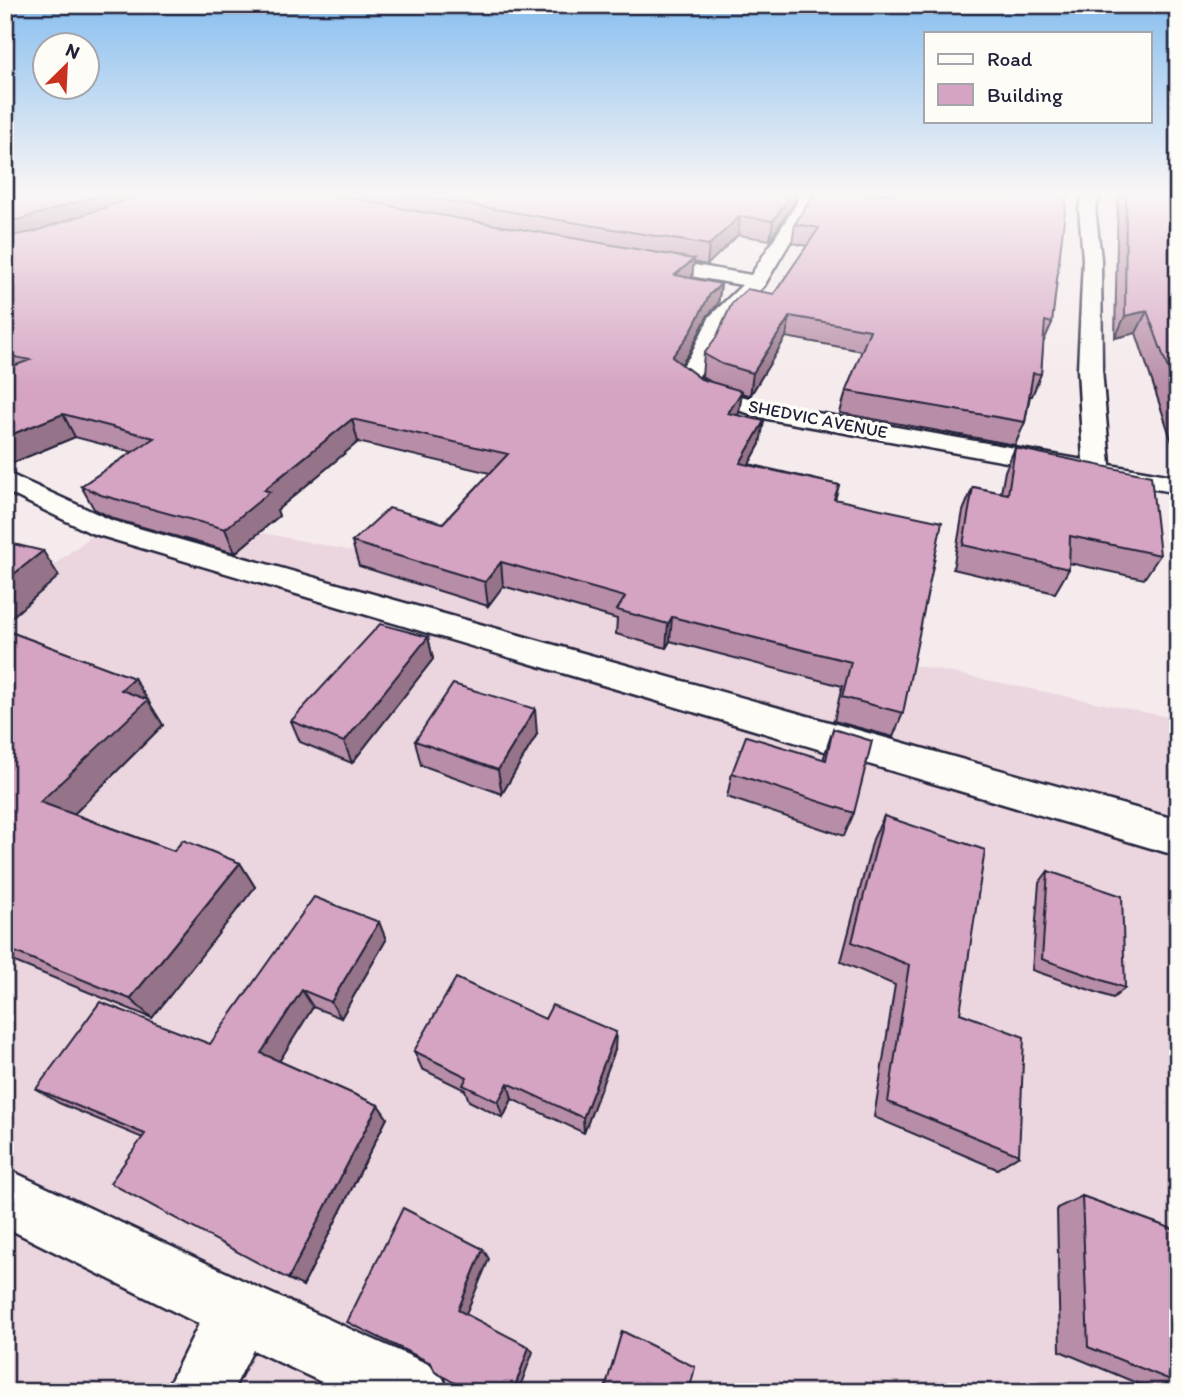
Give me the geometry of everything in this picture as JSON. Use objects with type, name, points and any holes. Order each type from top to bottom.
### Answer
[{"type":"street","points":[[620,258],[757,282]]},
{"type":"street","name":"SHEDVIC AVENUE","points":[[771,258],[757,282],[717,320],[701,357],[685,379],[709,394],[768,412],[1178,485]]},
{"type":"street","points":[[1092,258],[1090,369],[1097,470]]},
{"type":"street","points":[[5,480],[102,527],[1178,838]]},
{"type":"street","points":[[5,1196],[239,1311],[416,1392]]},
{"type":"street","points":[[198,1392],[239,1311]]},
{"type":"shaded area","points":[[131,506],[1178,719],[1178,1392],[5,1392],[5,602]]},
{"type":"building","points":[[5,258],[694,259],[675,275],[721,284],[710,294],[690,333],[672,357],[701,379],[742,391],[728,413],[764,421],[740,463],[839,485],[834,499],[942,522],[903,713],[842,697],[851,662],[672,617],[668,624],[617,610],[625,597],[501,562],[485,582],[352,542],[389,508],[443,523],[508,454],[352,419],[264,490],[270,492],[225,529],[101,495],[81,486],[154,438],[63,414],[5,437],[5,369],[30,360],[5,355]]},
{"type":"building","points":[[798,258],[1059,258],[1052,323],[1045,321],[1041,374],[1033,373],[1025,422],[846,391],[870,330],[790,316],[753,373],[722,364],[704,354],[717,336],[732,303],[747,289],[774,294]]},
{"type":"building","points":[[1125,258],[1178,258],[1178,396],[1147,311],[1125,316]]},
{"type":"building","points":[[1015,448],[1151,476],[1160,555],[1070,536],[1069,569],[963,545],[973,487],[1008,494]]},
{"type":"building","points":[[5,542],[43,551],[5,581]]},
{"type":"building","points":[[380,624],[428,637],[344,742],[291,721]]},
{"type":"building","points":[[5,630],[134,678],[121,690],[148,700],[40,802],[174,851],[183,840],[240,863],[130,999],[5,948]]},
{"type":"building","points":[[453,684],[535,709],[498,770],[415,741]]},
{"type":"building","points":[[833,729],[872,741],[854,813],[732,773],[746,736],[826,760]]},
{"type":"building","points":[[884,816],[985,850],[960,1013],[1024,1037],[1019,1155],[888,1102],[909,965],[852,942]]},
{"type":"building","points":[[1048,871],[1122,896],[1125,988],[1042,959]]},
{"type":"building","points":[[314,897],[379,922],[331,1002],[302,990],[261,1053],[378,1105],[288,1279],[110,1183],[145,1134],[36,1089],[100,1002],[210,1044]]},
{"type":"building","points":[[456,978],[545,1019],[552,1005],[616,1032],[583,1118],[508,1083],[498,1102],[463,1085],[467,1077],[414,1051]]},
{"type":"building","points":[[1082,1196],[1178,1231],[1178,1383],[1088,1347]]},
{"type":"building","points":[[403,1208],[483,1249],[458,1310],[529,1347],[513,1392],[471,1392],[435,1372],[431,1363],[347,1322]]},
{"type":"building","points":[[622,1331],[695,1367],[689,1392],[604,1392]]}]
